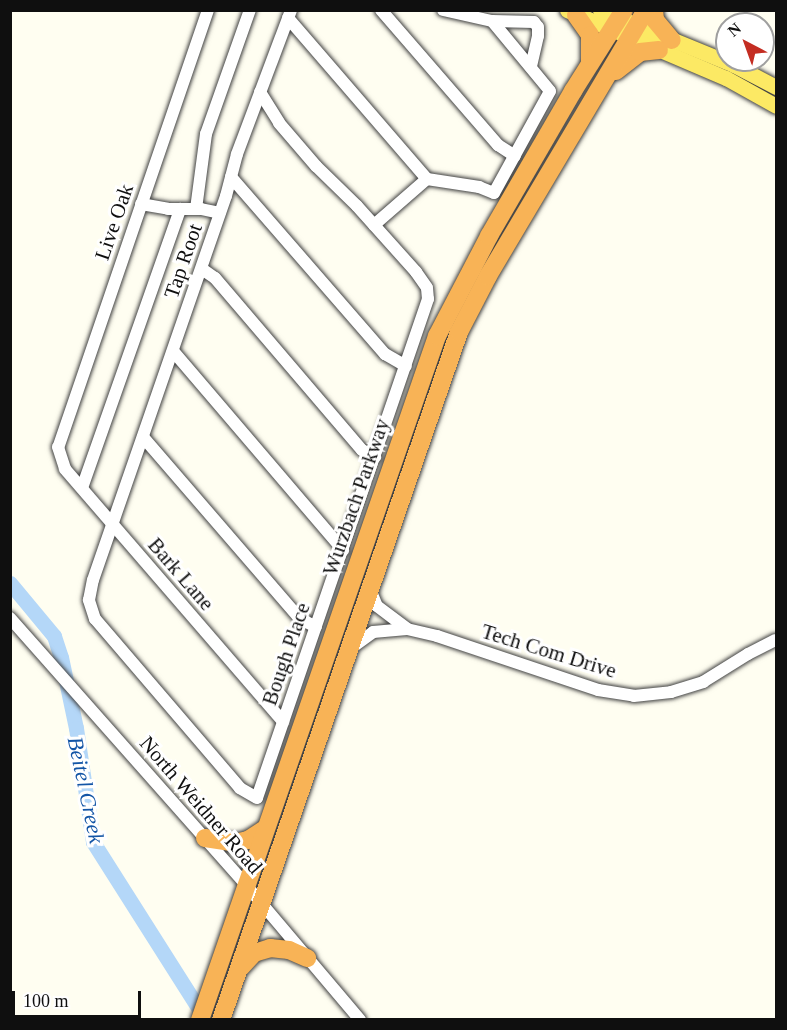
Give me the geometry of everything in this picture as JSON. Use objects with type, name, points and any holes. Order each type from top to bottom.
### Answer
[{"type":"highway","points":[[608,78],[640,52],[665,45],[655,20],[654,10]]},
{"type":"highway","points":[[572,13],[590,35],[590,62]]},
{"type":"highway","name":"Wurzbach Parkway","points":[[200,1020],[437,336],[489,236],[590,62],[618,20]]},
{"type":"highway","name":"Wurzbach Parkway","points":[[221,1020],[459,332],[488,276],[638,25]]},
{"type":"highway","points":[[205,838],[236,843],[248,840],[265,829]]},
{"type":"highway","points":[[238,971],[254,953],[270,948],[289,950],[307,958]]},
{"type":"main road","points":[[600,10],[618,20]]},
{"type":"main road","points":[[572,13],[638,25],[665,45],[777,106]]},
{"type":"main road","points":[[665,45],[734,65],[777,87]]},
{"type":"street","name":"Live Oak","points":[[58,447],[208,10]]},
{"type":"street","points":[[196,209],[206,134],[250,10]]},
{"type":"street","points":[[381,10],[498,145],[514,156]]},
{"type":"street","points":[[443,10],[492,21],[529,21],[537,24],[538,36],[531,68]]},
{"type":"street","points":[[289,14],[427,179],[479,188],[494,193],[550,90],[492,21]]},
{"type":"street","name":"Tap Root","points":[[256,798],[240,788],[95,619],[89,600],[112,524],[202,269],[260,92],[289,14]]},
{"type":"street","name":"Bough Place","points":[[256,798],[428,299],[427,288],[374,225],[316,166],[274,116],[260,92]]},
{"type":"street","points":[[231,177],[385,354],[406,366]]},
{"type":"street","points":[[374,225],[427,179]]},
{"type":"street","points":[[141,204],[220,213]]},
{"type":"street","points":[[82,488],[180,209]]},
{"type":"street","points":[[202,269],[215,278],[362,450],[375,456]]},
{"type":"street","points":[[173,351],[343,550]]},
{"type":"street","points":[[143,437],[299,618],[316,627]]},
{"type":"street","name":"Bark Lane","points":[[58,447],[65,469],[283,722]]},
{"type":"street","name":"Tech Com Drive","points":[[370,589],[377,606],[407,629]]},
{"type":"street","name":"North Weidner Road","points":[[10,618],[246,885],[360,1020]]},
{"type":"street","name":"Tech Com Drive","points":[[348,651],[373,632],[407,629],[437,636],[598,690],[634,696],[671,692],[695,685],[777,640]]},
{"type":"waterway","name":"Beitel Creek","points":[[10,583],[54,636],[61,657],[76,728],[93,842],[206,1020]]}]
